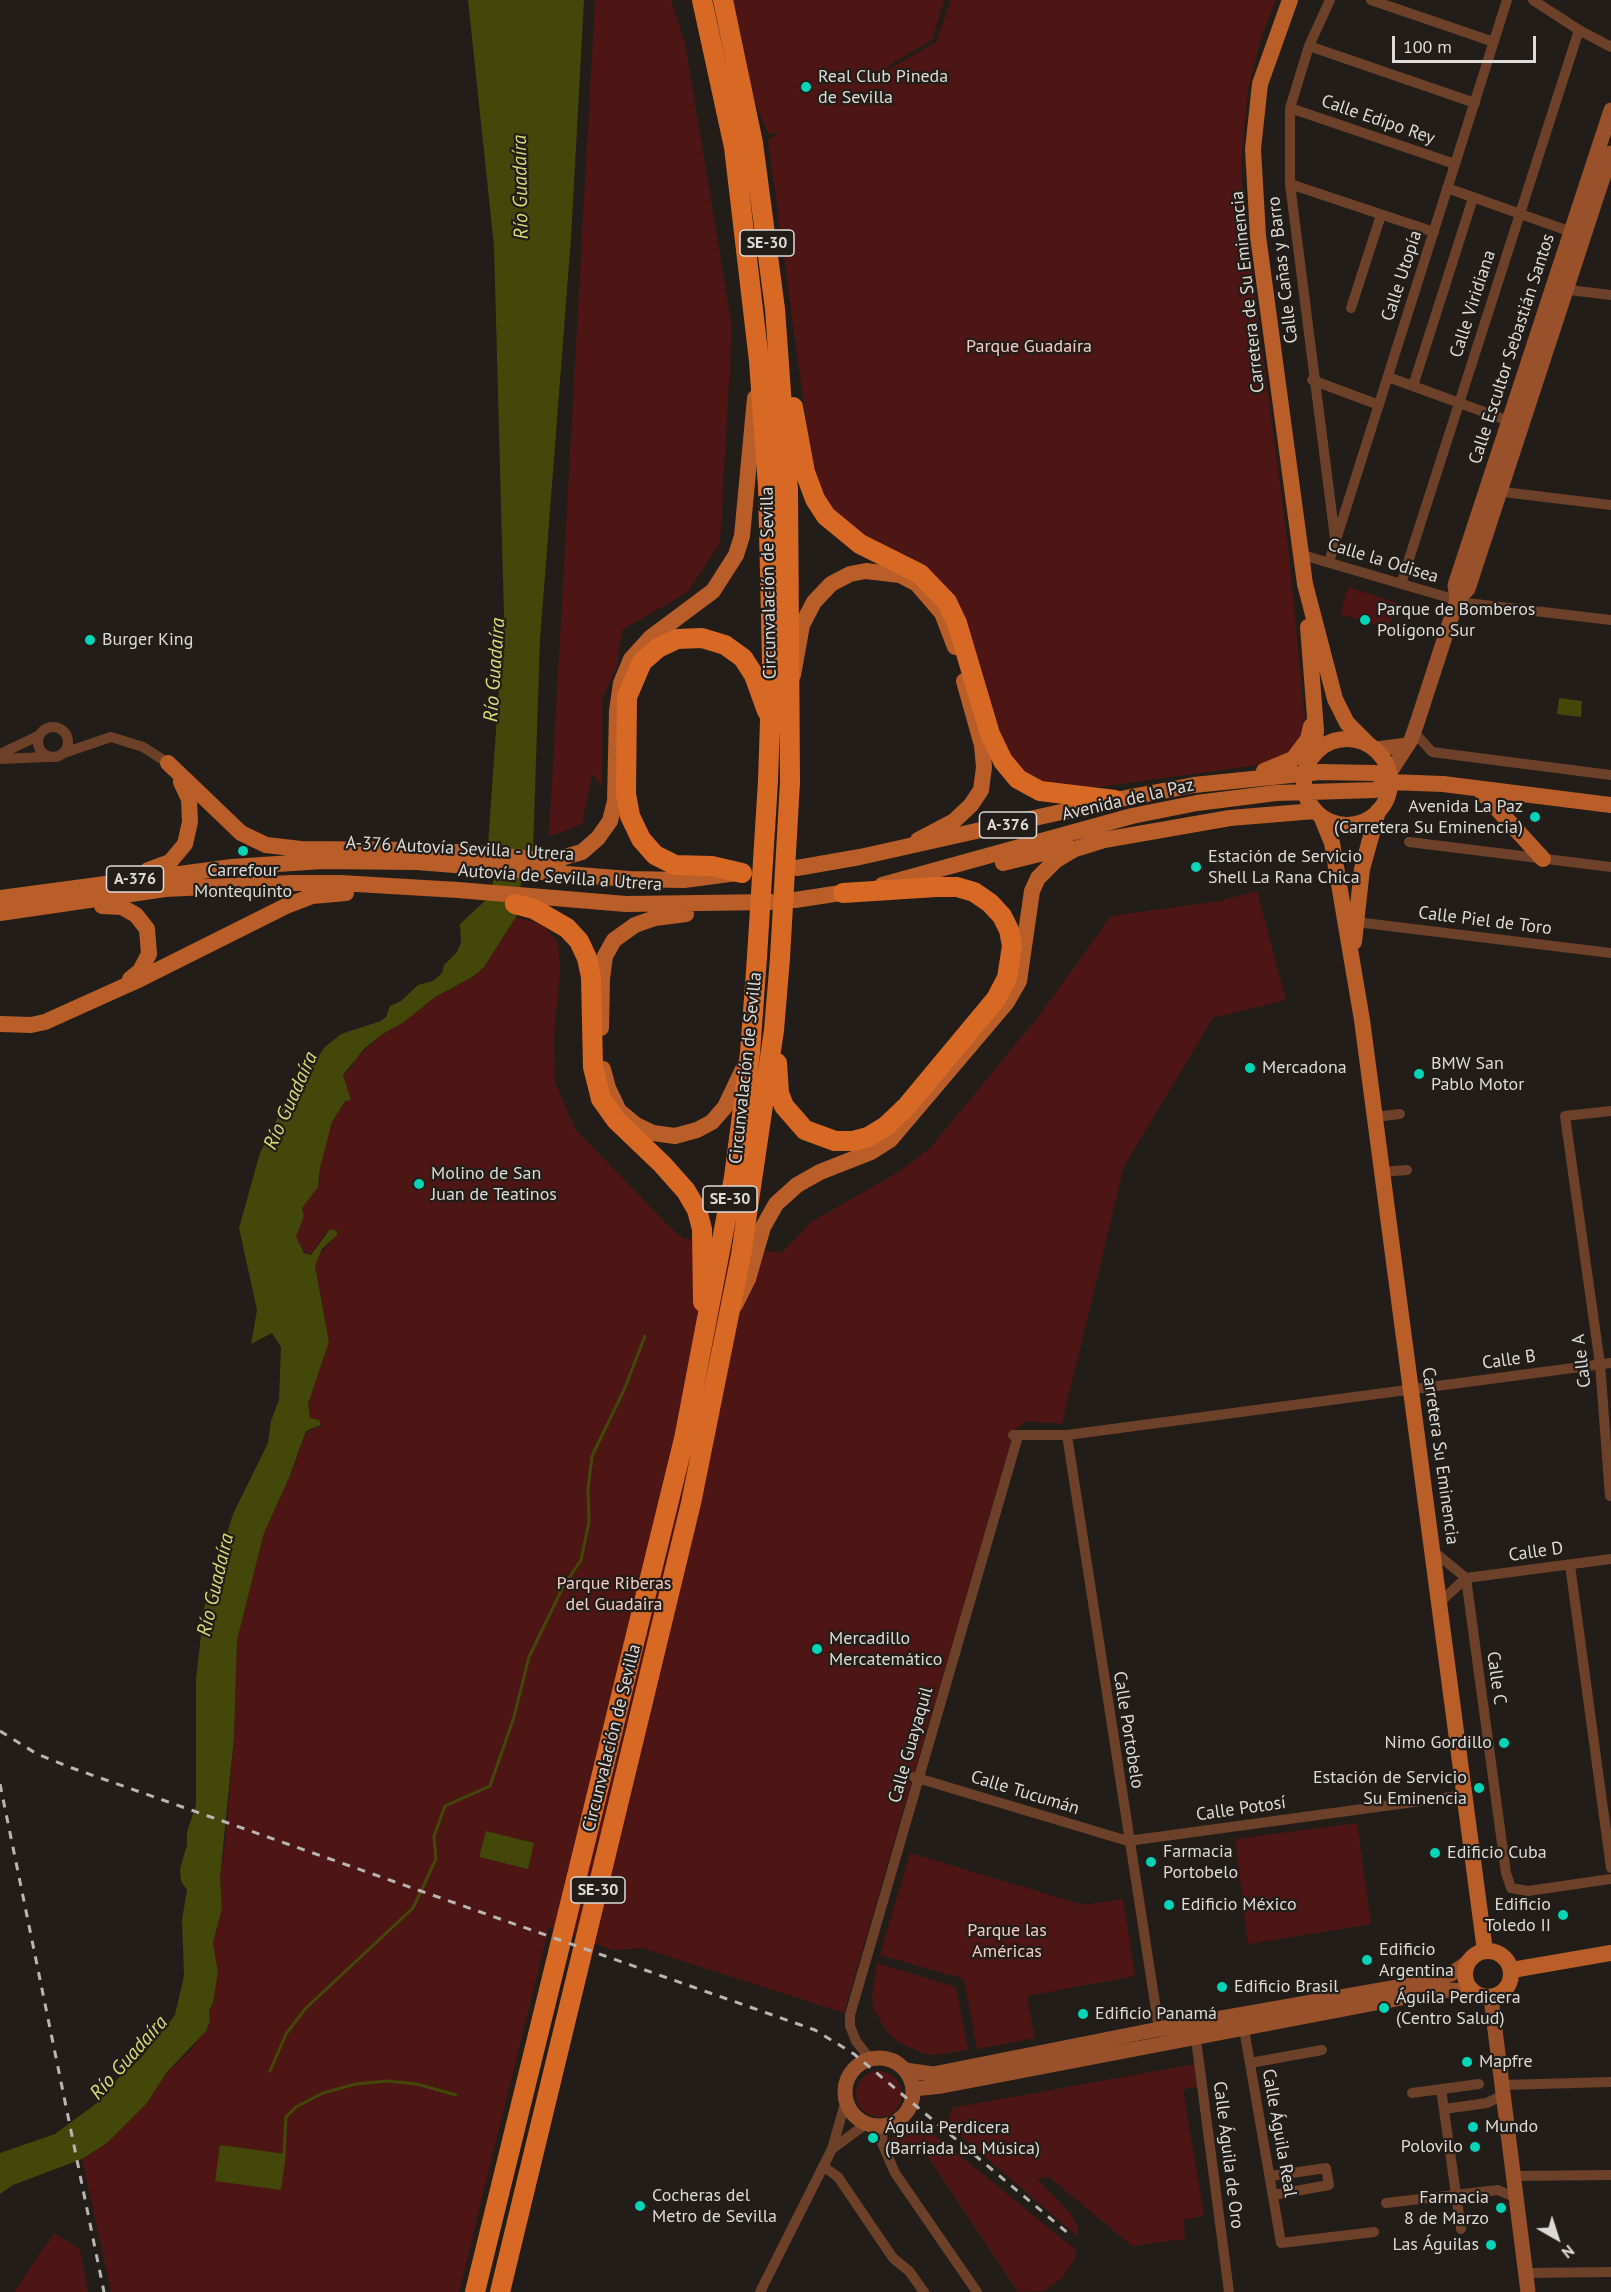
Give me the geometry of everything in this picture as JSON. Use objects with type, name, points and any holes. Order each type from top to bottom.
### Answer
[{"type":"highway","name":"Circunvalación de Sevilla","points":[[475,2292],[684,1439],[734,1177],[750,1053],[772,725],[768,486],[759,361],[734,147],[702,0]]},
{"type":"highway","name":"Circunvalación de Sevilla","points":[[501,2286],[688,1515],[730,1317],[774,1030],[790,782],[788,490],[775,309],[753,143],[723,0]]},
{"type":"highway","points":[[775,309],[805,472],[815,499],[826,516],[860,544],[920,574],[946,602],[957,623],[990,734],[1003,761],[1018,779],[1040,791],[1115,800]]},
{"type":"highway","points":[[746,872],[712,866],[675,865],[655,855],[641,839],[630,816],[626,794],[627,697],[642,662],[658,648],[677,639],[702,638],[725,645],[743,658],[754,675],[772,725]]},
{"type":"highway","points":[[774,1030],[779,1093],[796,1122],[819,1137],[835,1141],[852,1141],[868,1137],[886,1126],[907,1107],[996,999],[1007,978],[1012,946],[1009,930],[996,909],[974,892],[957,887],[936,886],[843,893]]},
{"type":"highway","points":[[530,903],[567,928],[579,941],[587,958],[591,977],[593,1067],[601,1099],[616,1120],[662,1164],[686,1191],[697,1210],[702,1229],[704,1260],[703,1344]]},
{"type":"main road","name":"Carretera de Su Eminencia","points":[[1290,0],[1260,84],[1254,149],[1258,236],[1299,554],[1305,584],[1335,699],[1347,723],[1372,746],[1387,765],[1390,778]]},
{"type":"main road","points":[[550,867],[582,852],[598,838],[610,821],[615,801],[618,702],[621,683],[631,659],[650,638],[713,591],[736,555],[742,536],[759,361]]},
{"type":"main road","points":[[791,684],[802,625],[814,602],[831,584],[850,574],[885,571],[900,575],[917,584],[942,613],[952,638],[982,746],[984,767],[981,790],[971,805],[954,820],[902,849]]},
{"type":"main road","name":"Carretera de Su Eminencia","points":[[1305,584],[1314,704],[1314,754]]},
{"type":"main road","points":[[1214,782],[1270,770],[1293,759],[1308,739],[1314,704]]},
{"type":"main road","points":[[1305,791],[1305,773],[1314,754],[1325,744],[1339,739],[1354,739],[1372,746]]},
{"type":"main road","points":[[172,768],[241,833],[266,844],[301,849],[432,851],[470,859],[550,867],[684,873],[704,878],[746,872]]},
{"type":"main road","points":[[50,890],[154,869],[170,862],[185,843],[190,822],[189,799],[172,768]]},
{"type":"main road","name":"Avenida de la Paz","points":[[1115,800],[1214,782],[1305,773],[1375,773],[1390,778],[1611,805]]},
{"type":"main road","name":"Avenida de la Paz","points":[[843,893],[885,885],[1132,816],[1264,794],[1375,790],[1390,778]]},
{"type":"main road","name":"Carretera Su Eminencia","points":[[1352,968],[1362,870],[1378,811],[1385,802],[1390,778]]},
{"type":"main road","points":[[1479,789],[1522,848],[1543,859]]},
{"type":"main road","name":"Carretera Su Eminencia","points":[[1305,791],[1332,843],[1362,1020],[1485,1951]]},
{"type":"main road","points":[[1166,829],[1197,815],[1264,794]]},
{"type":"main road","name":"A-376","points":[[797,868],[902,849],[1115,800]]},
{"type":"main road","points":[[885,885],[920,881],[1083,842],[1230,818],[1318,813],[1335,823],[1351,824],[1366,820],[1378,811]]},
{"type":"main road","points":[[730,1317],[748,1279],[763,1227],[776,1204],[797,1185],[820,1172],[881,1146],[911,1118],[1006,1002],[1019,981],[1024,959],[1028,906],[1038,878],[1064,855],[1104,840]]},
{"type":"main road","points":[[271,864],[316,855],[432,851]]},
{"type":"main road","name":"A-376 Autovía Sevilla - Utrera","points":[[0,898],[271,864],[470,859]]},
{"type":"main road","name":"A-376","points":[[0,914],[165,889],[340,883],[397,888]]},
{"type":"main road","points":[[0,1024],[31,1025],[45,1022],[112,992],[304,898],[397,888]]},
{"type":"main road","name":"Autovía de Sevilla a Utrera","points":[[397,888],[530,903],[771,902]]},
{"type":"main road","points":[[795,900],[843,893]]},
{"type":"main road","points":[[734,903],[725,910],[655,918],[635,925],[615,940],[605,956],[602,979],[602,1061],[608,1088],[619,1111],[636,1125],[653,1133],[675,1136],[698,1130],[712,1122],[725,1107],[750,1053]]},
{"type":"main road","points":[[18,911],[43,912],[106,905],[122,907],[136,915],[147,929],[149,954],[140,971],[112,992]]},
{"type":"main road","points":[[1485,1951],[1497,1952],[1507,1959],[1512,1970],[1507,1988],[1491,1998],[1480,1996],[1471,1990],[1465,1973],[1467,1964],[1475,1955],[1485,1951]]},
{"type":"main road","points":[[1512,1970],[1611,1953]]},
{"type":"street","name":"Calle Cañas y Barro","points":[[1330,0],[1309,46],[1290,108],[1290,184],[1312,380],[1335,542]]},
{"type":"street","points":[[1371,0],[1494,42]]},
{"type":"street","name":"Calle Utopía","points":[[1329,562],[1508,0]]},
{"type":"street","points":[[1533,0],[1578,30],[1611,47]]},
{"type":"street","name":"Calle Viridiana","points":[[1401,584],[1578,30]]},
{"type":"street","points":[[1309,46],[1475,103]]},
{"type":"street","name":"Calle Edipo Rey","points":[[1290,108],[1455,164]]},
{"type":"street","name":"Calle Escultor Sebastián Santos","points":[[1493,490],[1560,289],[1611,110]]},
{"type":"street","name":"Calle Escultor Sebastián Santos","points":[[1577,234],[1611,153]]},
{"type":"street","points":[[1290,184],[1434,232]]},
{"type":"street","points":[[1448,189],[1577,234]]},
{"type":"street","points":[[1413,386],[1473,198]]},
{"type":"street","points":[[1351,308],[1381,214]]},
{"type":"street","points":[[1560,289],[1611,296]]},
{"type":"street","name":"Calle Escultor Sebastián Santos","points":[[1390,778],[1411,738],[1457,600],[1468,589],[1509,421],[1560,289]]},
{"type":"street","points":[[1388,377],[1509,421]]},
{"type":"street","points":[[1312,380],[1379,405]]},
{"type":"street","points":[[1493,490],[1611,505]]},
{"type":"street","name":"Calle la Odisea","points":[[1299,554],[1457,600],[1611,620]]},
{"type":"street","points":[[0,754],[38,736],[44,729],[53,726],[62,729],[67,736],[68,745],[64,753]]},
{"type":"street","points":[[38,736],[40,750],[52,757]]},
{"type":"street","points":[[0,759],[23,756],[52,757],[111,737],[142,747],[172,768]]},
{"type":"street","points":[[1372,746],[1411,738],[1431,752],[1611,775]]},
{"type":"street","points":[[1409,842],[1522,848]]},
{"type":"street","points":[[1543,859],[1611,867]]},
{"type":"street","name":"Calle Piel de Toro","points":[[1356,922],[1611,953]]},
{"type":"street","name":"Calle A","points":[[1610,1496],[1605,1363],[1565,1116],[1611,1111]]},
{"type":"street","points":[[1375,1117],[1400,1114]]},
{"type":"street","points":[[1382,1172],[1407,1170]]},
{"type":"street","name":"Calle B","points":[[1015,1435],[1067,1435],[1605,1363]]},
{"type":"street","name":"Calle Guayaquil","points":[[870,2059],[856,2041],[850,2026],[850,2015],[1015,1435]]},
{"type":"street","name":"Calle Portobelo","points":[[1067,1435],[1128,1841],[1159,2029]]},
{"type":"street","points":[[1432,1550],[1466,1578],[1439,1603]]},
{"type":"street","name":"Calle D","points":[[1466,1578],[1611,1559]]},
{"type":"street","points":[[1570,1565],[1611,1868]]},
{"type":"street","name":"Calle C","points":[[1466,1578],[1506,1873],[1512,1888],[1528,1891],[1611,1879]]},
{"type":"street","name":"Calle Tucumán","points":[[916,1778],[1128,1841]]},
{"type":"street","name":"Calle Potosí","points":[[1128,1841],[1465,1795]]},
{"type":"street","points":[[913,2089],[1428,1981],[1451,1974],[1467,1964]]},
{"type":"street","points":[[905,2070],[913,2089],[908,2109],[902,2117],[883,2126],[867,2124],[850,2110],[845,2090],[853,2070],[870,2059],[889,2060],[905,2070],[933,2074],[1159,2029],[1245,2029],[1446,1990],[1471,1990]]},
{"type":"street","points":[[1491,1998],[1528,2292]]},
{"type":"street","name":"Calle Águila Real","points":[[1245,2029],[1281,2243],[1374,2232]]},
{"type":"street","name":"Calle Águila de Oro","points":[[1194,2030],[1229,2292]]},
{"type":"street","points":[[1250,2063],[1322,2050]]},
{"type":"street","points":[[1444,2109],[1487,2103],[1503,2090],[1611,2082]]},
{"type":"street","points":[[1412,2093],[1479,2084]]},
{"type":"street","points":[[1441,2089],[1461,2229]]},
{"type":"street","points":[[760,2292],[831,2149],[846,2100]]},
{"type":"street","points":[[831,2149],[867,2124]]},
{"type":"street","points":[[883,2126],[882,2143],[895,2173],[977,2292]]},
{"type":"street","points":[[823,2166],[838,2177],[893,2258],[909,2271],[924,2292]]},
{"type":"street","points":[[1271,2176],[1326,2168],[1329,2185],[1273,2195]]},
{"type":"street","points":[[1514,2176],[1611,2175]]},
{"type":"street","points":[[1386,2203],[1498,2190],[1516,2198]]},
{"type":"street","points":[[1526,2273],[1611,2272]]},
{"type":"green space","points":[[595,0],[671,0],[685,43],[732,327],[720,543],[688,592],[622,630],[617,666],[602,699],[602,786],[592,774],[582,824],[549,837]]},
{"type":"green space","name":"Parque Guadaíra","points":[[729,0],[944,0],[932,40],[891,64],[884,72],[936,42],[951,0],[1276,0],[1262,35],[1248,89],[1241,164],[1243,201],[1289,555],[1305,719],[1298,744],[1273,763],[1084,789],[1052,785],[1033,778],[1014,763],[1000,738],[955,601],[941,581],[910,557],[874,542],[844,525],[823,500],[810,450],[768,140],[779,133],[769,135],[754,100]]},
{"type":"green space","points":[[1348,587],[1397,603],[1388,629],[1340,614]]},
{"type":"green space","name":"Parque Riberas del Guadaira","points":[[1257,891],[1286,1000],[1213,1018],[1124,1166],[1062,1424],[1027,1421],[1011,1432],[1013,1435],[844,2013],[642,1948],[613,1950],[549,1927],[459,2292],[111,2292],[82,2159],[107,2143],[167,2072],[191,2050],[199,2038],[213,2003],[218,1972],[213,1943],[222,1907],[220,1878],[234,1737],[237,1640],[264,1533],[307,1431],[319,1427],[309,1418],[308,1404],[329,1342],[315,1266],[316,1258],[337,1235],[336,1231],[330,1230],[325,1234],[310,1255],[299,1247],[296,1237],[304,1216],[302,1208],[320,1180],[319,1168],[332,1122],[345,1101],[351,1100],[343,1075],[353,1066],[353,1061],[381,1035],[404,1022],[435,997],[474,976],[484,967],[516,917],[543,925],[558,943],[560,969],[554,1039],[555,1082],[575,1129],[683,1238],[781,1253],[811,1222],[900,1171],[930,1148],[1038,1017],[1111,916],[1220,901]]},
{"type":"green space","points":[[1357,1823],[1371,1924],[1311,1934],[1310,1931],[1310,1934],[1248,1944],[1243,1903],[1276,1898],[1243,1902],[1235,1839]]},
{"type":"green space","name":"Parque las Américas","points":[[910,1853],[1084,1905],[1123,1899],[1135,1976],[1027,1996],[1035,2038],[977,2049],[964,1979],[880,1955]]},
{"type":"green space","points":[[877,1963],[956,1987],[968,2050],[933,2055],[922,2053],[898,2042],[887,2032],[874,2010],[872,1996]]},
{"type":"green space","points":[[1195,2064],[1197,2087],[1183,2089],[1204,2216],[1184,2220],[1185,2239],[1132,2246],[1049,2177],[1037,2179],[1071,2214],[1078,2226],[1078,2237],[949,2126],[951,2108]]},
{"type":"green space","points":[[879,2071],[895,2078],[902,2094],[895,2110],[879,2117],[863,2110],[856,2094],[863,2078]]},
{"type":"green space","points":[[916,2120],[1076,2250],[1076,2257],[1062,2278],[1044,2291],[1018,2292],[920,2145],[890,2154],[886,2140],[911,2129]]},
{"type":"green space","points":[[54,2233],[80,2249],[88,2292],[14,2292]]},
{"type":"water","name":"Río Guadaíra","points":[[468,0],[584,0],[571,238],[540,640],[533,850],[521,883],[516,917],[484,967],[474,976],[435,997],[404,1022],[381,1035],[364,1049],[343,1075],[351,1100],[345,1101],[332,1122],[320,1168],[318,1187],[302,1208],[304,1216],[296,1237],[304,1253],[311,1255],[330,1229],[337,1231],[337,1235],[322,1249],[315,1266],[329,1342],[308,1404],[310,1418],[319,1420],[321,1425],[306,1431],[289,1478],[264,1533],[237,1640],[234,1737],[220,1878],[222,1908],[213,1943],[218,1972],[213,2003],[209,2010],[210,2021],[206,2031],[167,2072],[146,2104],[107,2143],[82,2159],[13,2185],[0,2194],[0,2153],[55,2134],[97,2103],[122,2074],[140,2059],[175,2015],[184,1976],[182,1920],[187,1890],[181,1881],[180,1869],[187,1845],[187,1832],[196,1805],[196,1679],[204,1608],[233,1514],[268,1443],[271,1421],[279,1400],[281,1347],[272,1333],[251,1344],[257,1310],[239,1228],[260,1153],[287,1099],[325,1047],[341,1034],[381,1021],[386,1017],[390,1006],[401,1001],[418,985],[433,981],[442,973],[444,965],[457,952],[461,942],[460,924],[488,898],[495,876],[488,845],[504,616],[494,246]]},
{"type":"water","points":[[1559,698],[1582,701],[1581,717],[1557,714]]},
{"type":"water","points":[[486,1831],[534,1843],[528,1869],[479,1857]]},
{"type":"water","points":[[220,2145],[286,2154],[281,2190],[215,2181]]},
{"type":"waterway","points":[[270,2071],[286,2034],[305,2009],[413,1908],[436,1859],[434,1836],[445,1806],[490,1786],[514,1717],[529,1657],[563,1587],[581,1560],[589,1522],[588,1489],[592,1456],[624,1390],[645,1336]]},
{"type":"waterway","points":[[284,2154],[286,2117],[296,2107],[323,2093],[356,2084],[387,2081],[417,2084],[456,2095]]},
{"type":"railway","points":[[0,1731],[37,1754],[72,1768],[815,2030],[854,2054],[1069,2234]]},
{"type":"railway","points":[[0,1784],[104,2292]]},
{"type":"place","name":"Real Club Pineda de Sevilla","points":[[806,87]]},
{"type":"place","name":"Parque de Bomberos Polígono Sur","points":[[1365,620]]},
{"type":"place","name":"Burger King","points":[[90,640]]},
{"type":"place","name":"Avenida La Paz (Carretera Su Eminencia)","points":[[1535,817]]},
{"type":"place","name":"Carrefour Montequinto","points":[[243,851]]},
{"type":"place","name":"Estación de Servicio Shell La Rana Chica","points":[[1196,867]]},
{"type":"place","name":"Mercadona","points":[[1250,1068]]},
{"type":"place","name":"BMW San Pablo Motor","points":[[1419,1074]]},
{"type":"place","name":"Molino de San Juan de Teatinos","points":[[419,1184]]},
{"type":"place","name":"Mercadillo Mercatemático","points":[[817,1649]]},
{"type":"place","name":"Nimo Gordillo","points":[[1504,1743]]},
{"type":"place","name":"Estación de Servicio Su Eminencia","points":[[1479,1788]]},
{"type":"place","name":"Edificio Cuba","points":[[1435,1853]]},
{"type":"place","name":"Farmacia Portobelo","points":[[1151,1862]]},
{"type":"place","name":"Edificio México","points":[[1169,1905]]},
{"type":"place","name":"Edificio Toledo II","points":[[1563,1915]]},
{"type":"place","name":"Edificio Argentina","points":[[1367,1960]]},
{"type":"place","name":"Edificio Brasil","points":[[1222,1987]]},
{"type":"place","name":"Águila Perdicera (Centro Salud)","points":[[1384,2008]]},
{"type":"place","name":"Edificio Panamá","points":[[1083,2014]]},
{"type":"place","name":"Mapfre","points":[[1467,2062]]},
{"type":"place","name":"Mundo","points":[[1473,2127]]},
{"type":"place","name":"Águila Perdicera (Barriada La Música)","points":[[873,2138]]},
{"type":"place","name":"Polovilo","points":[[1475,2147]]},
{"type":"place","name":"Cocheras del Metro de Sevilla","points":[[640,2206]]},
{"type":"place","name":"Farmacia 8 de Marzo","points":[[1501,2208]]},
{"type":"place","name":"Las Águilas","points":[[1491,2245]]}]
